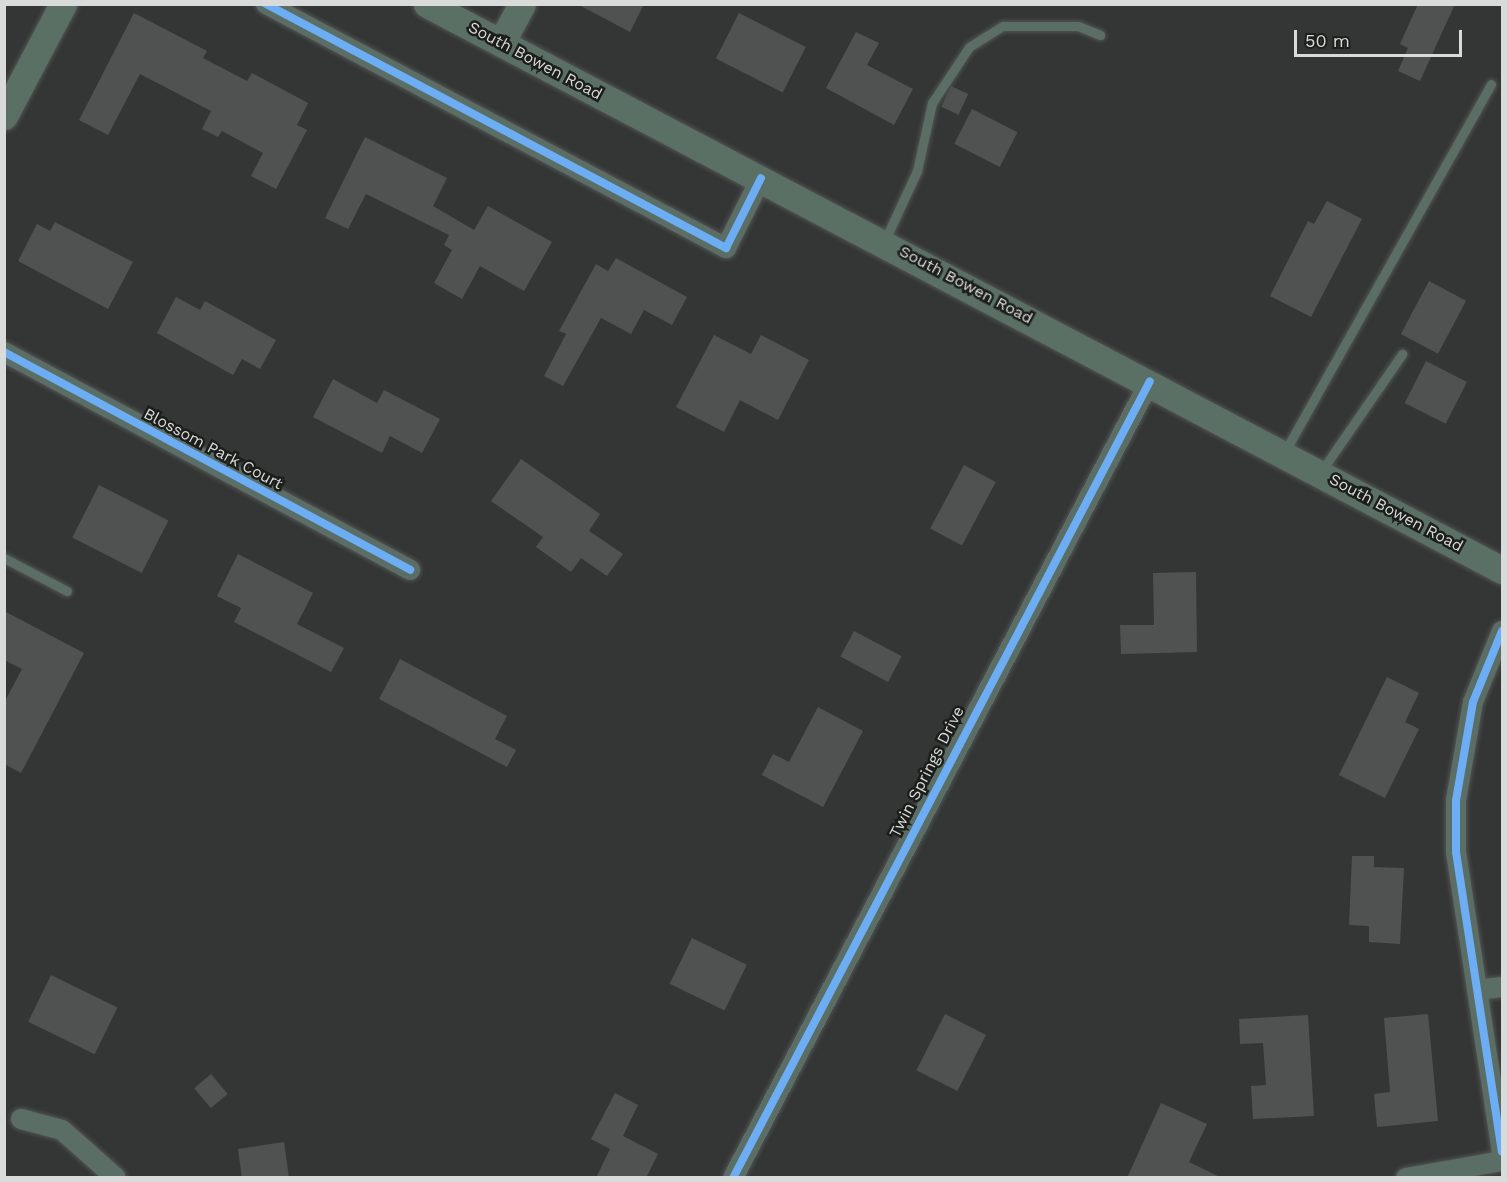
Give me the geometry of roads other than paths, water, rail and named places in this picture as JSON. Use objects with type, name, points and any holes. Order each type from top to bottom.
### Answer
[{"type":"main road","points":[[4,116],[11,87],[63,4]]},
{"type":"main road","name":"South Bowen Road","points":[[428,4],[1150,381],[1503,570]]},
{"type":"main road","points":[[501,43],[522,4]]},
{"type":"street","points":[[266,4],[726,248],[761,178]]},
{"type":"street","name":"Blossom Park Court","points":[[4,352],[410,570]]},
{"type":"street","name":"Twin Springs Drive","points":[[733,1178],[1150,381]]},
{"type":"street","points":[[1503,631],[1473,702],[1456,800],[1456,852],[1503,1151]]},
{"type":"street","points":[[1477,990],[1503,987]]},
{"type":"street","points":[[21,1119],[62,1130],[116,1178]]},
{"type":"street","points":[[1406,1178],[1503,1161]]},
{"type":"lane","points":[[884,242],[917,171],[932,103],[948,71],[969,47],[1003,26],[1078,26],[1100,34]]},
{"type":"lane","points":[[1284,453],[1491,84]]},
{"type":"lane","points":[[1320,473],[1347,427],[1402,354]]},
{"type":"lane","points":[[4,558],[66,591]]}]
